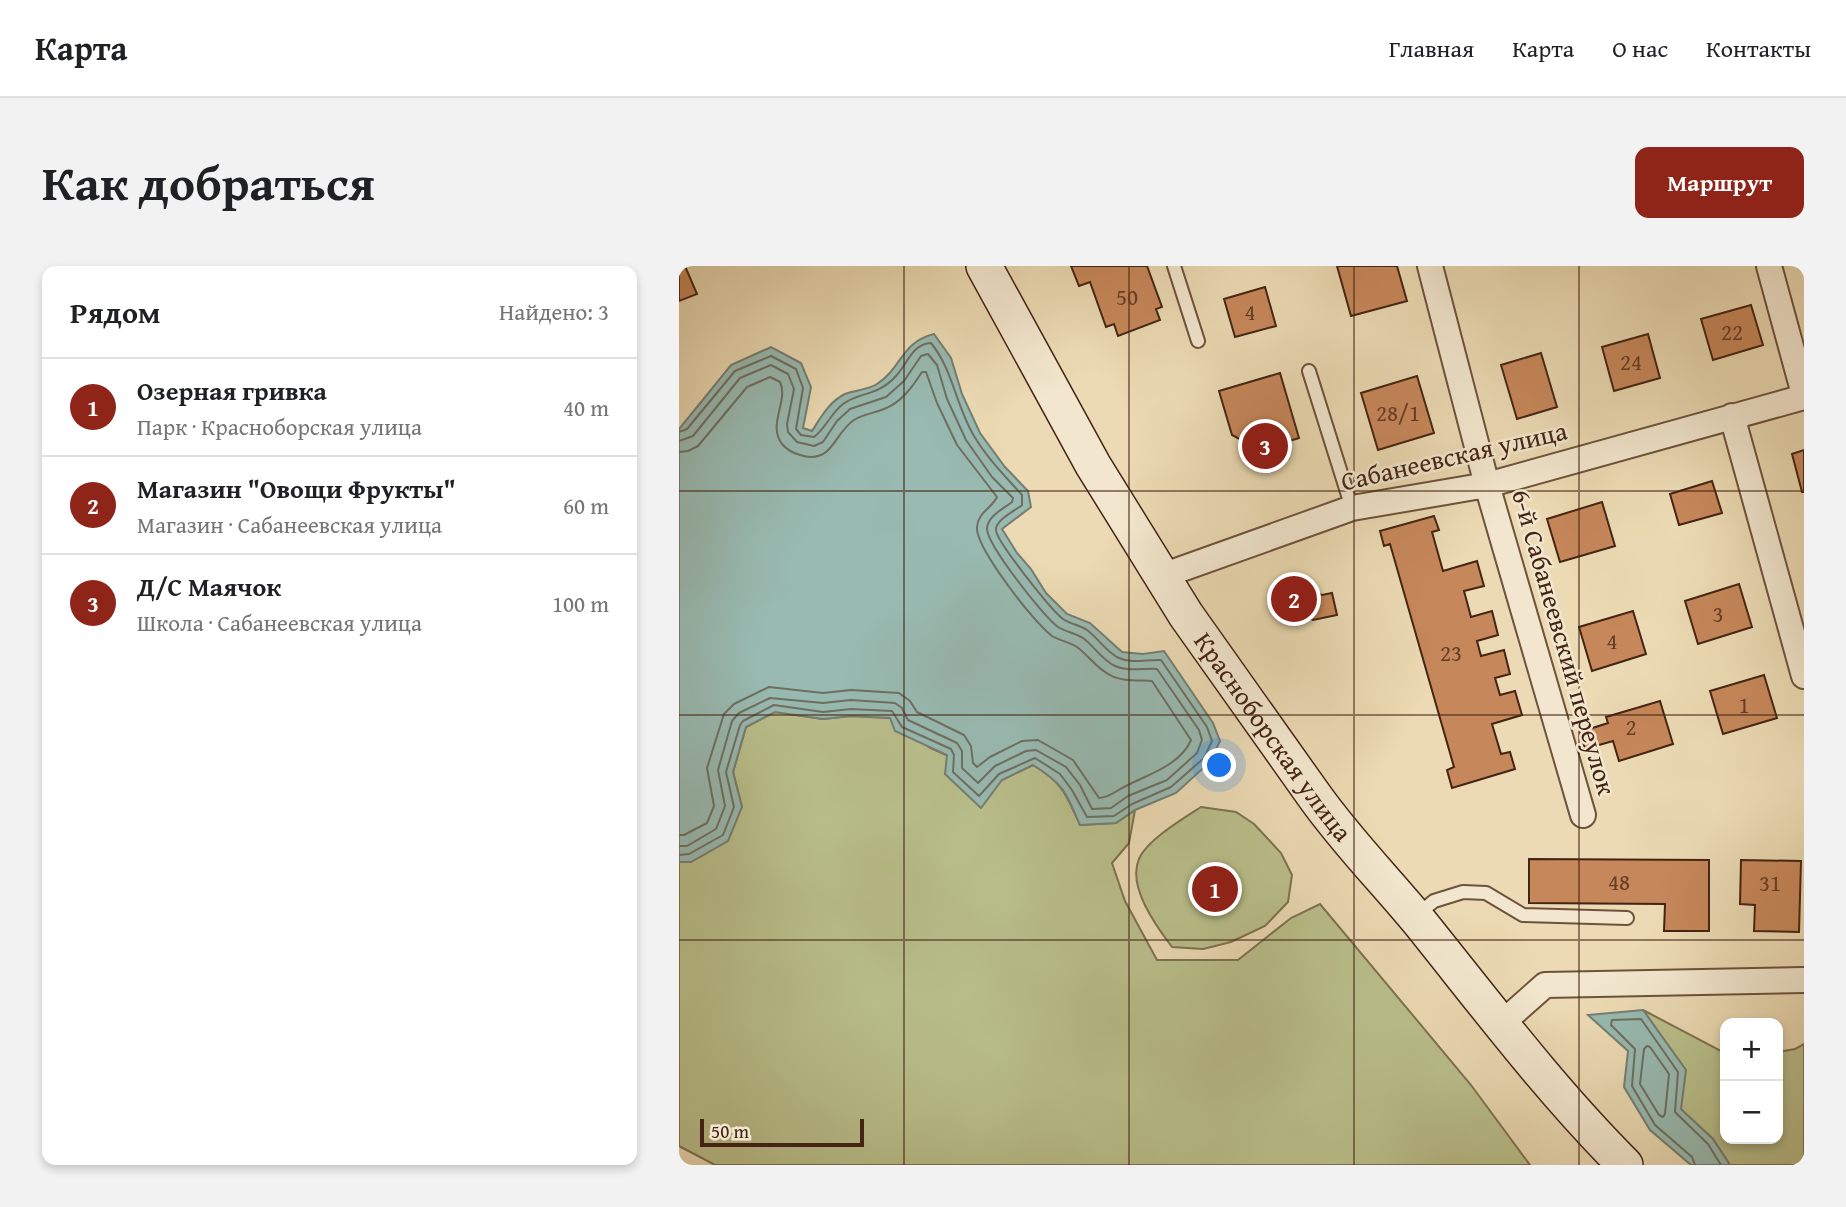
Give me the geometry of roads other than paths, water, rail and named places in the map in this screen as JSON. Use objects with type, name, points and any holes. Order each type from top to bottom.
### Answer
[{"type":"street","name":"Красноборская улица","points":[[984,266],[1093,465],[1186,615],[1329,816],[1501,1024],[1625,1165]]},
{"type":"street","name":"6-й Сабанеевский переулок","points":[[1430,266],[1487,485],[1583,815]]},
{"type":"street","points":[[1769,266],[1804,396]]},
{"type":"street","name":"Сабанеевская улица","points":[[1162,576],[1352,508],[1487,485],[1804,396]]},
{"type":"street","points":[[1732,416],[1804,676]]},
{"type":"street","points":[[1501,1024],[1545,985],[1804,980]]},
{"type":"lane","points":[[1174,266],[1198,341]]},
{"type":"lane","points":[[1309,371],[1352,508]]},
{"type":"lane","points":[[1415,917],[1434,901],[1463,892],[1486,893],[1523,915],[1627,918]]},
{"type":"water","points":[[934,334],[951,358],[962,394],[980,433],[1005,467],[1028,491],[1031,507],[1002,529],[1017,553],[1046,593],[1067,614],[1090,623],[1122,652],[1143,654],[1164,651],[1213,723],[1220,741],[1210,762],[1176,793],[1135,810],[1116,823],[1080,825],[1063,790],[1033,765],[1002,780],[981,808],[945,774],[947,755],[895,731],[890,718],[851,716],[823,719],[775,712],[746,727],[733,772],[742,807],[728,841],[691,862],[679,862],[679,429],[731,365],[771,347],[801,363],[811,387],[803,428],[812,431],[835,401],[845,394],[877,384],[892,371],[908,349]]},
{"type":"water","points":[[1643,1010],[1686,1070],[1681,1109],[1713,1139],[1730,1165],[1691,1165],[1650,1130],[1624,1087],[1628,1051],[1588,1015]]},
{"type":"place","name":"Д/С Маячок","points":[[1265,446]]},
{"type":"place","name":"Магазин \"Овощи Фрукты\"","points":[[1294,599]]},
{"type":"place","name":"Озерная гривка","points":[[1215,889]]}]
